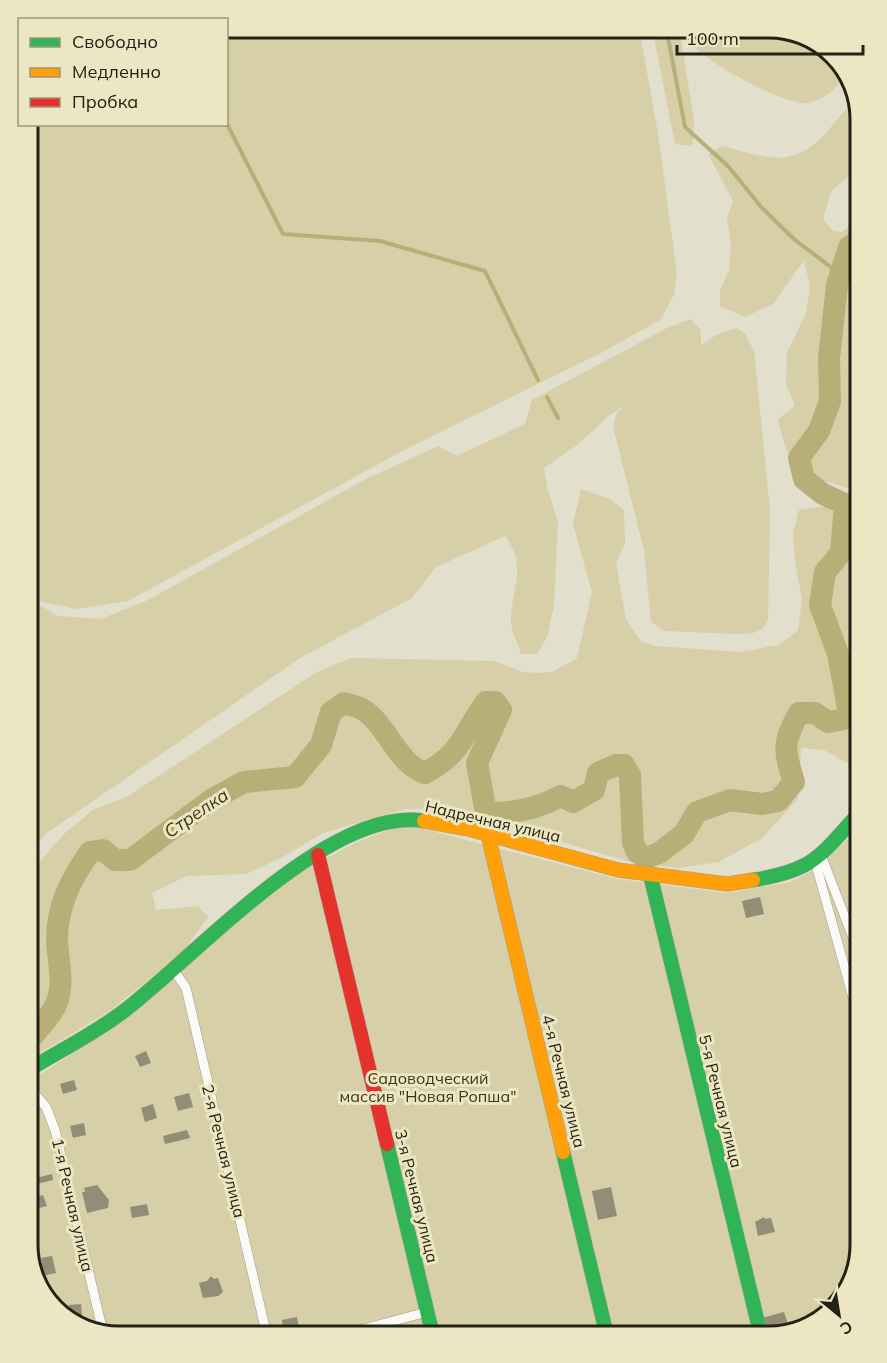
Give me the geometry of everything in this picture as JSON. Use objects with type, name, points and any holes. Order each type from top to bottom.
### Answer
[{"type":"street","name":"Надречная улица","points":[[38,1064],[123,1012],[280,876],[354,834],[404,818],[488,835],[618,870],[727,884],[789,874],[818,858],[850,823]]},
{"type":"street","name":"4-я Речная улица","points":[[488,835],[605,1326]]},
{"type":"street","name":"3-я Речная улица","points":[[318,855],[431,1325]]},
{"type":"street","points":[[818,858],[850,933]]},
{"type":"street","points":[[818,858],[850,984]]},
{"type":"street","name":"5-я Речная улица","points":[[650,874],[759,1326]]},
{"type":"street","name":"2-я Речная улица","points":[[172,969],[186,988],[264,1325]]},
{"type":"street","name":"1-я Речная улица","points":[[38,1098],[46,1107],[55,1130],[101,1323]]},
{"type":"street","points":[[377,1325],[428,1312]]},
{"type":"green space","points":[[228,38],[641,38],[658,134],[677,274],[674,295],[660,320],[601,353],[404,450],[128,601],[77,609],[38,601],[38,126],[228,126]]},
{"type":"green space","points":[[654,38],[681,38],[694,120],[693,143],[691,146],[675,144]]},
{"type":"green space","points":[[689,38],[784,39],[809,48],[818,54],[833,69],[841,82],[830,93],[807,103],[782,98],[726,70],[709,59]]},
{"type":"green space","points":[[849,108],[850,175],[831,191],[823,219],[833,231],[842,232],[850,226],[850,489],[811,476],[786,450],[778,419],[795,406],[786,384],[787,353],[806,313],[810,285],[804,260],[774,303],[745,317],[720,306],[720,291],[729,270],[731,243],[727,218],[733,201],[708,154],[722,146],[765,157],[790,156],[814,144]]},
{"type":"green space","points":[[691,319],[701,330],[701,345],[716,335],[737,328],[745,334],[754,351],[770,511],[768,621],[762,629],[753,633],[739,634],[665,631],[651,622],[644,550],[613,426],[617,413],[623,407],[611,414],[577,445],[544,468],[547,487],[558,522],[554,606],[547,637],[537,654],[521,654],[511,623],[517,568],[512,547],[505,536],[436,567],[412,598],[300,658],[47,833],[38,843],[38,604],[58,616],[101,619],[148,600],[364,480],[438,446],[457,456],[525,424],[532,400],[667,328]]},
{"type":"green space","points":[[581,489],[610,499],[624,510],[625,544],[616,563],[626,620],[641,641],[655,646],[740,652],[779,645],[798,630],[802,600],[793,533],[799,510],[826,506],[840,515],[850,512],[850,764],[824,750],[801,748],[798,799],[762,838],[719,862],[677,868],[630,862],[444,808],[405,809],[323,833],[281,858],[246,874],[187,876],[152,893],[156,910],[198,906],[208,917],[185,949],[146,982],[111,1010],[38,1054],[38,864],[64,834],[93,810],[128,796],[317,672],[351,658],[494,661],[523,672],[537,673],[552,672],[577,658],[592,592],[573,524]]},
{"type":"green space","name":"Садоводческий массив \"Новая Ропша\"","points":[[404,824],[617,879],[726,893],[791,882],[820,867],[850,836],[850,1244],[847,1265],[839,1285],[809,1285],[809,1315],[789,1323],[768,1326],[113,1325],[98,1323],[69,1309],[48,1285],[38,1255],[38,1076],[128,1017],[283,881],[357,842]]},
{"type":"building","points":[[760,897],[764,914],[746,918],[742,901]]},
{"type":"building","points":[[146,1051],[151,1063],[140,1067],[135,1056]]},
{"type":"building","points":[[74,1080],[77,1090],[63,1094],[60,1084]]},
{"type":"building","points":[[189,1093],[193,1107],[178,1111],[174,1097]]},
{"type":"building","points":[[153,1104],[157,1118],[145,1122],[141,1108]]},
{"type":"building","points":[[84,1123],[86,1135],[73,1138],[70,1126]]},
{"type":"building","points":[[187,1130],[190,1138],[165,1144],[163,1136]]},
{"type":"building","points":[[52,1174],[53,1180],[38,1184],[38,1178]]},
{"type":"building","points":[[97,1185],[109,1200],[108,1208],[87,1213],[82,1192],[85,1192],[84,1188]]},
{"type":"building","points":[[611,1187],[617,1216],[598,1220],[592,1191]]},
{"type":"building","points":[[43,1195],[47,1206],[38,1208],[38,1197]]},
{"type":"building","points":[[147,1204],[149,1215],[132,1218],[130,1207]]},
{"type":"building","points":[[764,1217],[765,1219],[771,1218],[775,1232],[758,1236],[755,1222]]},
{"type":"building","points":[[52,1256],[56,1273],[44,1275],[40,1264],[42,1263],[41,1258]]},
{"type":"building","points":[[211,1276],[214,1279],[218,1278],[223,1292],[218,1296],[203,1298],[199,1283],[207,1281]]},
{"type":"building","points":[[81,1304],[82,1315],[69,1309],[69,1305]]},
{"type":"building","points":[[784,1312],[788,1323],[764,1326],[762,1318]]},
{"type":"building","points":[[297,1317],[299,1325],[283,1325],[282,1320]]},
{"type":"waterway","points":[[668,38],[685,127],[728,166],[762,208],[795,240],[840,274]]},
{"type":"waterway","points":[[228,126],[283,234],[380,241],[485,271],[538,380]]},
{"type":"waterway","name":"Стрелка","points":[[850,246],[837,285],[829,358],[830,401],[819,431],[799,458],[804,479],[823,494],[845,504],[841,553],[825,572],[820,605],[838,654],[850,718]]},
{"type":"waterway","points":[[547,397],[558,418]]},
{"type":"waterway","name":"Стрелка","points":[[38,1030],[55,1007],[59,994],[60,970],[57,937],[63,903],[71,882],[90,852],[103,850],[115,860],[130,860],[211,800],[244,782],[295,777],[321,745],[331,712],[344,703],[360,708],[371,716],[407,761],[425,773],[448,758],[455,750],[486,702],[495,702],[501,710],[477,763],[486,813],[525,810],[561,796],[573,802],[594,790],[598,773],[616,765],[624,765],[630,775],[633,843],[637,852],[646,858],[659,853],[684,834],[697,812],[730,800],[762,804],[778,801],[794,782],[786,747],[799,713],[815,713],[828,722],[850,718]]},
{"type":"traffic: fast","points":[[38,1065],[89,1035],[124,1011],[225,923],[306,860],[347,836],[387,822],[424,821]]},
{"type":"traffic: fast","points":[[753,880],[804,866],[825,850],[850,823]]},
{"type":"traffic: fast","points":[[650,874],[759,1326]]},
{"type":"traffic: fast","points":[[387,1144],[430,1325]]},
{"type":"traffic: fast","points":[[563,1152],[605,1326]]},
{"type":"traffic: slow","points":[[424,821],[468,829],[618,870],[727,884],[753,880]]},
{"type":"traffic: slow","points":[[488,835],[563,1152]]},
{"type":"traffic: jam","points":[[318,855],[387,1144]]}]
